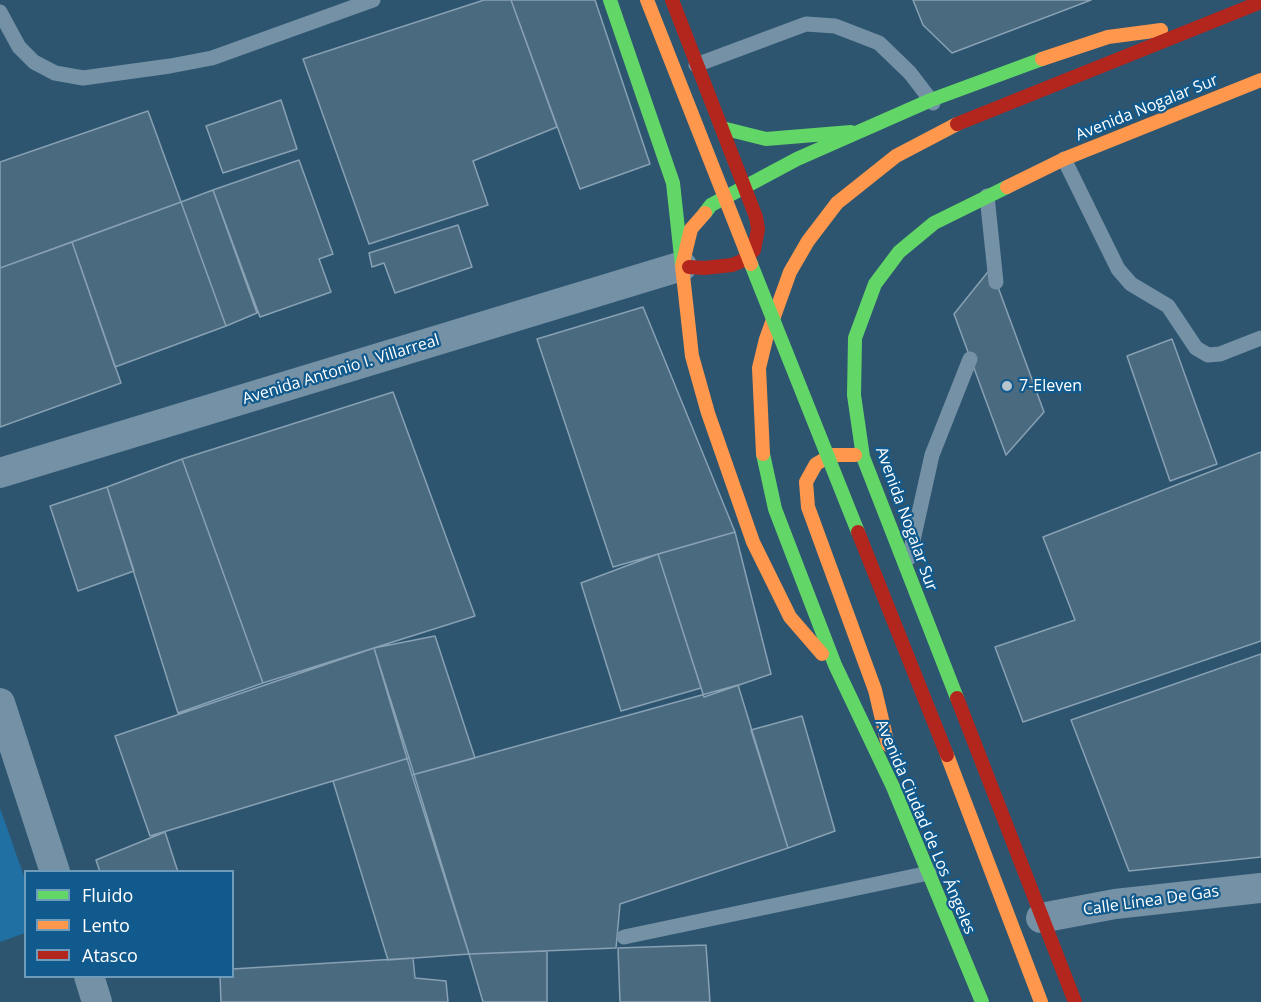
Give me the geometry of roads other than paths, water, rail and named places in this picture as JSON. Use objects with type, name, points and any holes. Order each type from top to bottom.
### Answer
[{"type":"main road","points":[[610,0],[673,183],[692,356],[708,413],[753,542],[790,617],[808,642],[835,665]]},
{"type":"main road","points":[[647,0],[824,449],[908,653],[1041,1002]]},
{"type":"main road","points":[[672,0],[756,217],[758,229],[754,250],[742,261],[732,265],[704,268],[682,266]]},
{"type":"main road","points":[[835,665],[775,509],[763,459],[759,368],[766,339],[790,272],[808,241],[837,203],[896,156],[950,127],[1261,2]]},
{"type":"main road","points":[[682,266],[686,244],[698,218],[711,205],[859,131],[931,100],[1085,43],[1156,30],[1193,31]]},
{"type":"main road","name":"Avenida Nogalar Sur","points":[[1075,1002],[863,457],[854,395],[855,338],[875,284],[899,252],[934,223],[1064,159],[1261,80]]},
{"type":"main road","points":[[722,128],[766,139],[859,131]]},
{"type":"main road","points":[[863,457],[852,454],[832,455],[816,464],[806,482],[808,507],[875,690],[889,746],[893,787]]},
{"type":"main road","name":"Avenida Ciudad de Los Ángeles","points":[[835,665],[893,787],[982,1002]]},
{"type":"street","name":"Avenida Antonio I. Villarreal","points":[[0,473],[682,266]]},
{"type":"street","points":[[0,703],[54,870]]},
{"type":"street","name":"Calle Línea De Gas","points":[[1041,918],[1115,904],[1261,888]]},
{"type":"street","points":[[90,978],[97,1002]]},
{"type":"lane","points":[[0,12],[19,47],[34,62],[55,73],[83,78],[212,58],[373,0]]},
{"type":"lane","points":[[696,64],[806,24],[835,26],[879,43],[910,73],[950,127]]},
{"type":"lane","points":[[1064,159],[1119,268],[1131,284],[1150,298],[1168,306],[1196,348],[1208,355],[1220,354],[1261,338]]},
{"type":"lane","points":[[987,195],[996,282]]},
{"type":"lane","points":[[906,570],[932,455],[970,359]]},
{"type":"lane","points":[[624,937],[929,873]]},
{"type":"place","name":"7-Eleven","points":[[1007,386]]}]
